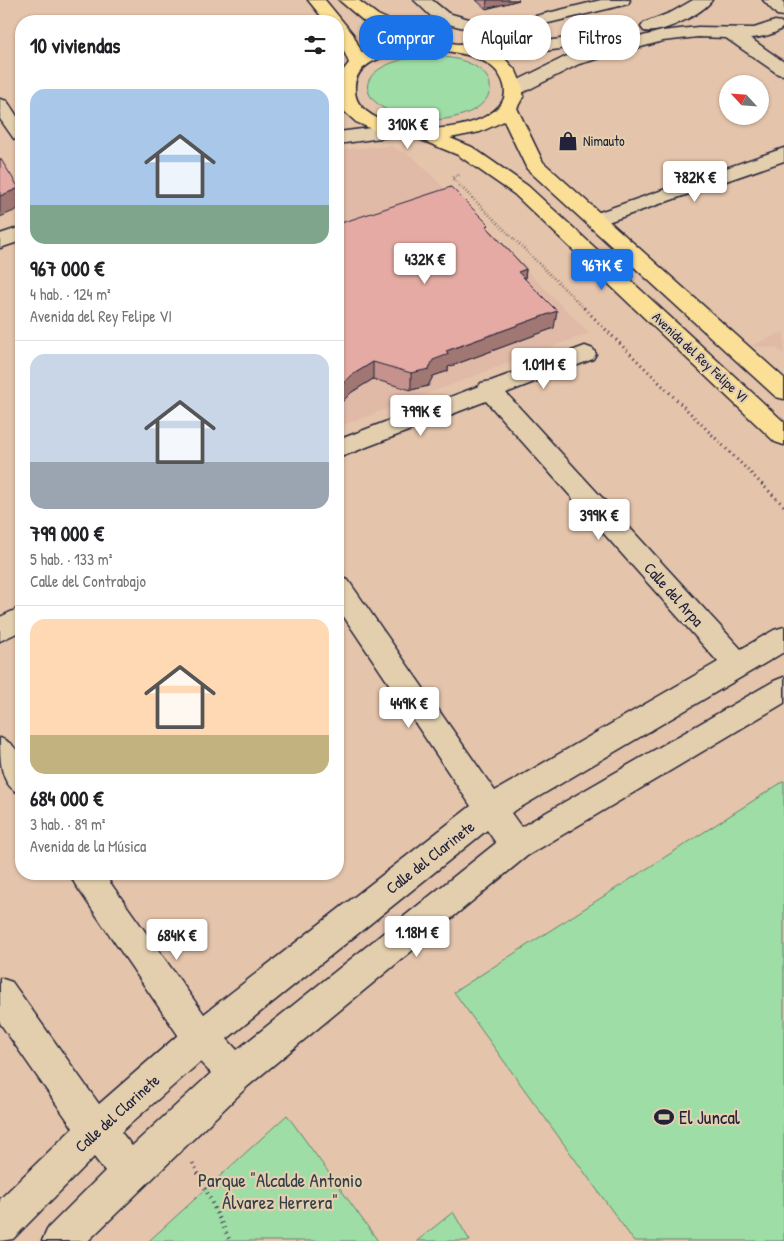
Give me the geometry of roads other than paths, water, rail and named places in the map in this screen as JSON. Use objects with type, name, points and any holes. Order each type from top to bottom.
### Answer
[{"type":"main road","points":[[316,0],[329,15]]},
{"type":"main road","points":[[347,0],[366,15]]},
{"type":"main road","points":[[344,34],[358,64]]},
{"type":"main road","points":[[344,85],[346,78],[358,64],[365,60]]},
{"type":"main road","name":"Avenida del Rey Felipe VI","points":[[492,60],[511,76],[511,99],[534,165],[784,391]]},
{"type":"main road","points":[[344,100],[352,109],[370,122],[395,131],[425,135],[451,134],[475,128],[494,120],[511,99]]},
{"type":"main road","name":"Avenida del Rey Felipe VI","points":[[425,135],[465,151],[521,190],[784,436]]},
{"type":"street","points":[[422,0],[442,17],[476,26],[511,27],[622,0]]},
{"type":"street","points":[[551,46],[580,43],[640,30],[670,21],[687,13],[704,0]]},
{"type":"street","points":[[511,99],[573,60],[662,36],[698,32],[756,33],[780,22],[771,0]]},
{"type":"street","points":[[731,33],[782,67]]},
{"type":"street","points":[[0,105],[15,126]]},
{"type":"street","points":[[344,137],[395,131]]},
{"type":"street","points":[[595,220],[784,154]]},
{"type":"street","points":[[0,242],[15,236]]},
{"type":"street","points":[[344,447],[585,354]]},
{"type":"street","name":"Calle del Arpa","points":[[490,389],[738,665]]},
{"type":"street","points":[[344,596],[516,846]]},
{"type":"street","points":[[0,630],[15,621]]},
{"type":"street","name":"Calle del Clarinete","points":[[0,1226],[96,1130],[202,1038],[491,809],[784,638]]},
{"type":"street","points":[[61,1241],[130,1173],[236,1074],[516,846],[784,689]]},
{"type":"street","points":[[0,751],[15,772]]},
{"type":"street","points":[[90,880],[202,1038],[236,1074]]},
{"type":"street","points":[[0,994],[96,1130],[130,1173]]},
{"type":"place","name":"Nimauto","points":[[568,141]]},
{"type":"place","name":"El Juncal","points":[[664,1117]]},
{"type":"park label","name":"Parque \"Alcalde Antonio Álvarez Herrera\"","points":[[280,1191]]}]
